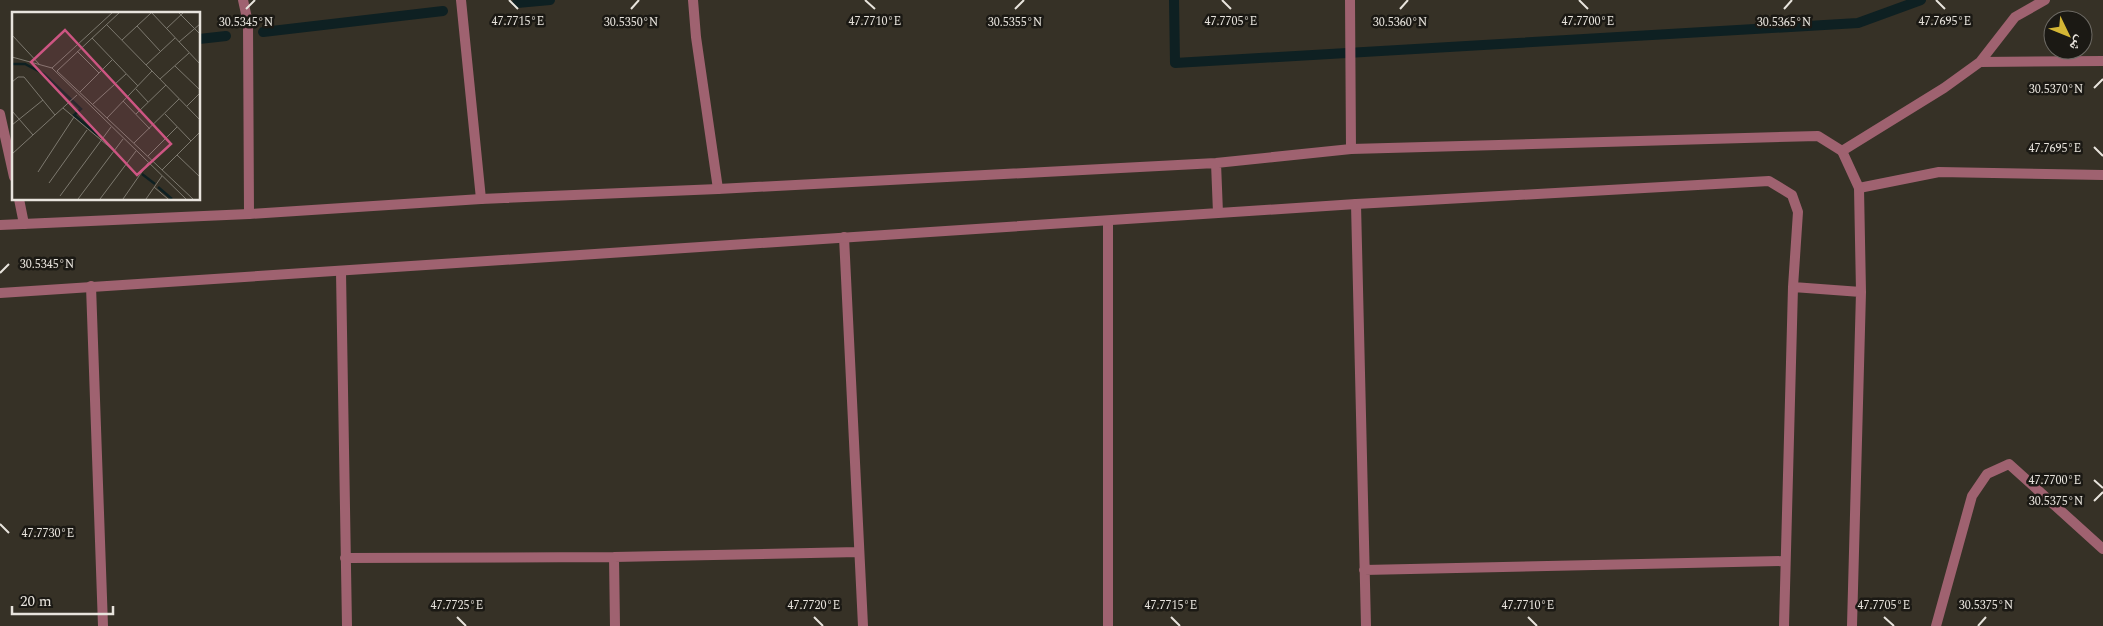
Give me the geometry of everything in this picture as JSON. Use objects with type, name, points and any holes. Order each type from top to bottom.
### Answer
[{"type":"street","points":[[243,0],[248,23],[250,214]]},
{"type":"street","points":[[461,0],[481,199]]},
{"type":"street","points":[[692,0],[718,189]]},
{"type":"street","points":[[1350,0],[1351,149]]},
{"type":"street","points":[[1842,151],[1944,88],[1980,62],[2015,17],[2044,0]]},
{"type":"street","points":[[1980,62],[2103,61]]},
{"type":"street","points":[[0,114],[12,168]]},
{"type":"street","points":[[0,225],[250,214],[481,199],[718,189],[1216,163],[1351,149],[1818,136],[1842,151],[1859,188],[1861,292],[1852,626]]},
{"type":"street","points":[[1216,163],[1218,213]]},
{"type":"street","points":[[1859,188],[1939,172],[2103,175]]},
{"type":"street","points":[[0,293],[1356,204],[1769,181],[1792,195],[1798,212],[1793,287],[1784,626]]},
{"type":"street","points":[[18,200],[24,224]]},
{"type":"street","points":[[1356,204],[1366,626]]},
{"type":"street","points":[[1108,221],[1108,626]]},
{"type":"street","points":[[844,237],[862,626]]},
{"type":"street","points":[[341,272],[347,626]]},
{"type":"street","points":[[91,286],[102,626]]},
{"type":"street","points":[[1793,287],[1861,292]]},
{"type":"street","points":[[1936,626],[1972,496],[1987,474],[2009,464],[2103,548]]},
{"type":"street","points":[[345,558],[614,557],[859,552]]},
{"type":"street","points":[[614,557],[615,626]]},
{"type":"street","points":[[1364,570],[1785,561]]},
{"type":"waterway","points":[[517,3],[550,0]]},
{"type":"waterway","points":[[1174,0],[1175,63],[1858,23],[1921,0]]},
{"type":"waterway","points":[[263,32],[443,11]]},
{"type":"waterway","points":[[200,39],[226,36]]}]
